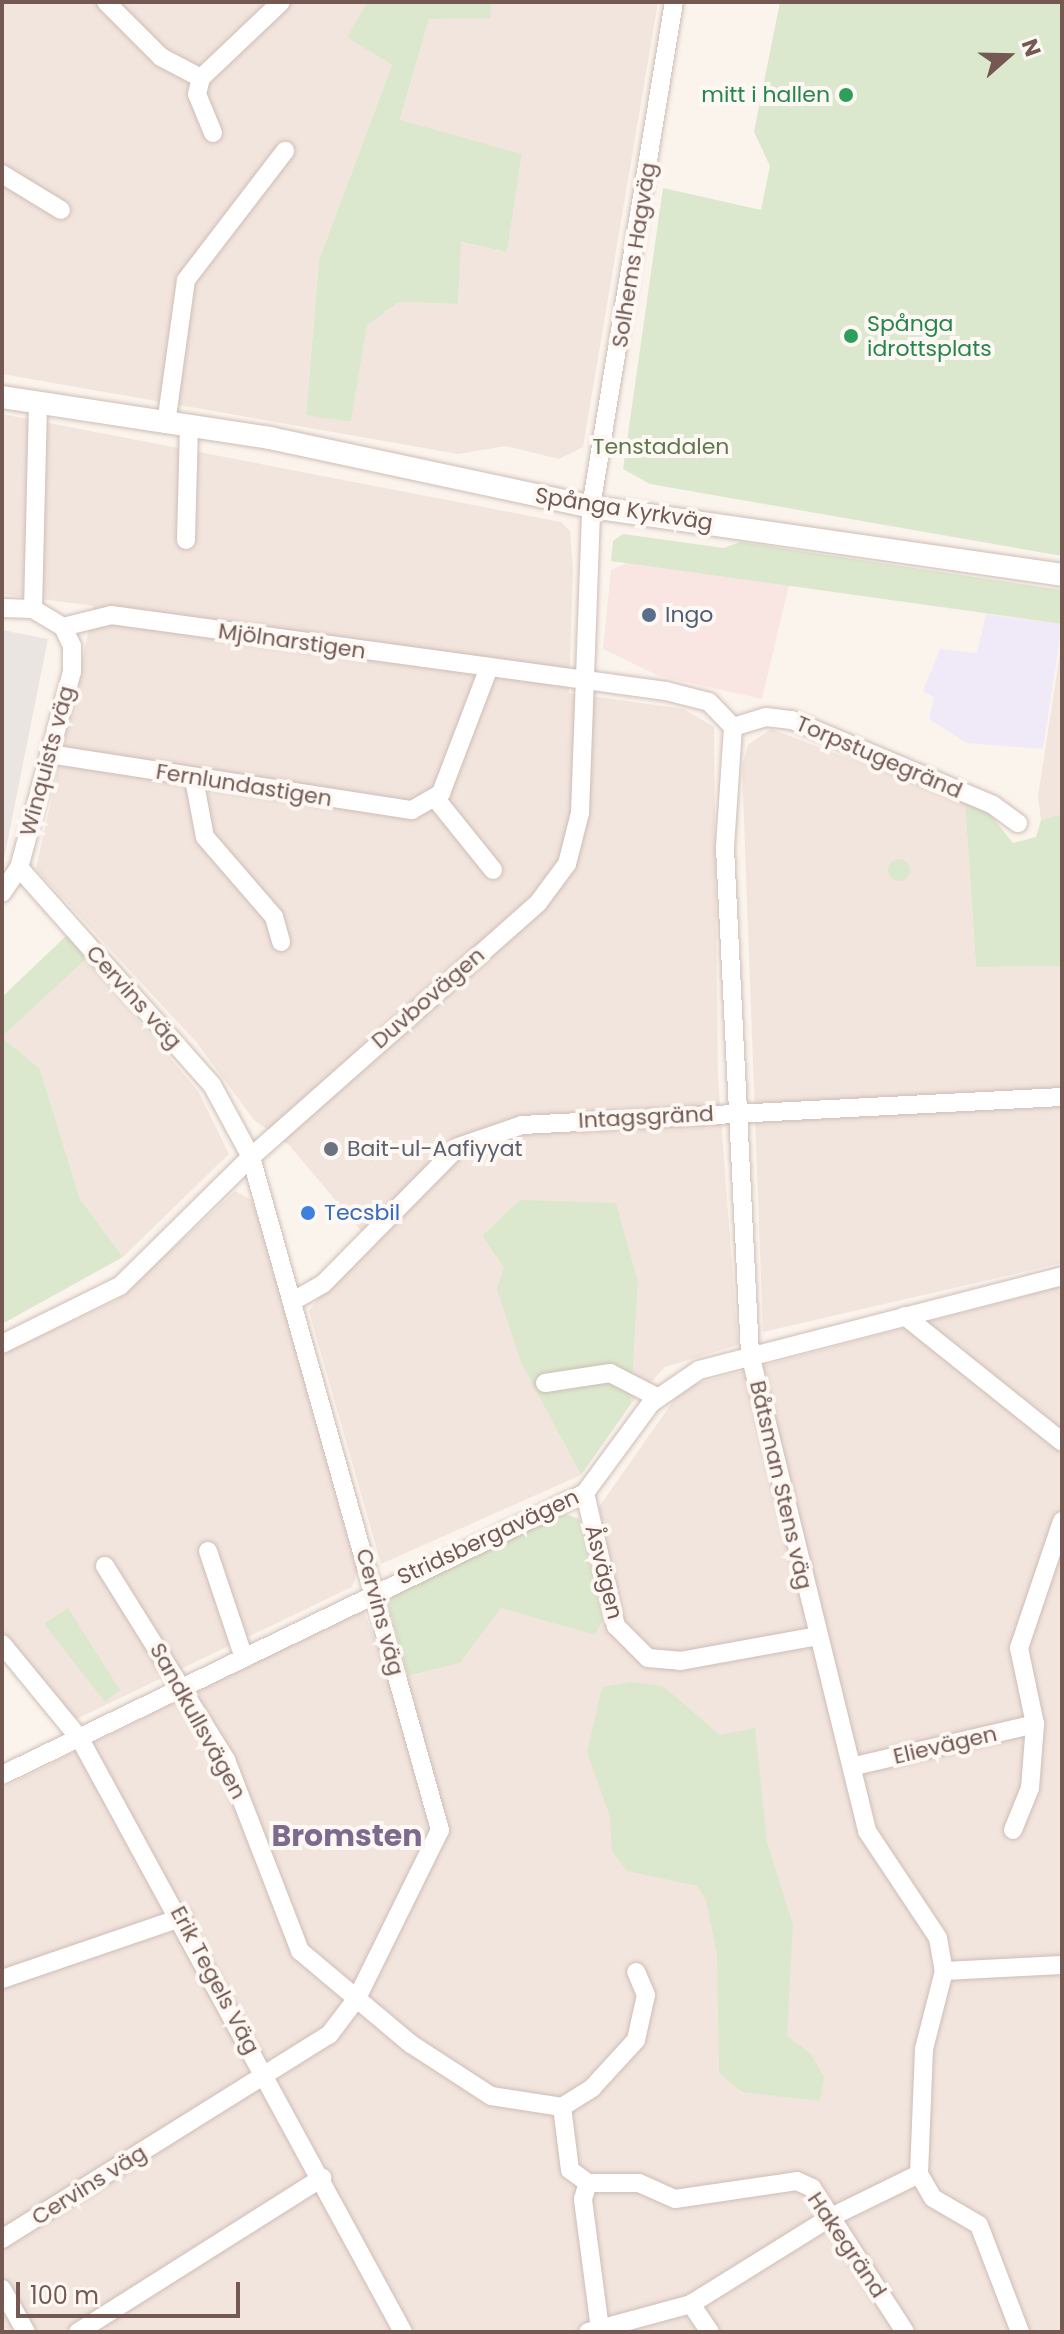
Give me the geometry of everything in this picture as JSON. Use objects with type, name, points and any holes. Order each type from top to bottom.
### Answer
[{"type":"street","points":[[106,2],[161,57],[201,78]]},
{"type":"street","points":[[213,133],[197,94],[201,78],[281,2]]},
{"type":"street","name":"Solhems Hagväg","points":[[591,507],[674,2]]},
{"type":"street","points":[[166,424],[186,280],[285,151]]},
{"type":"street","points":[[2,174],[61,210]]},
{"type":"street","name":"Spånga Kyrkväg","points":[[2,397],[38,407],[189,427],[591,507],[1062,575]]},
{"type":"street","points":[[33,609],[38,407]]},
{"type":"street","points":[[186,540],[189,427]]},
{"type":"street","name":"Duvbovägen","points":[[2,1344],[120,1286],[251,1157],[538,903],[567,864],[580,813],[588,681],[591,507]]},
{"type":"street","points":[[2,608],[33,609],[63,627]]},
{"type":"street","name":"Mjölnarstigen","points":[[63,627],[111,615],[488,670],[588,681]]},
{"type":"street","name":"Winquists väg","points":[[2,893],[19,868],[72,672],[72,646],[63,627]]},
{"type":"street","points":[[488,670],[436,799],[493,870]]},
{"type":"street","points":[[588,681],[688,695],[709,702],[733,727]]},
{"type":"street","name":"Torpstugegränd","points":[[733,727],[766,717],[792,720],[993,805],[1018,823]]},
{"type":"street","name":"Båtsman Stens väg","points":[[733,727],[725,848],[750,1354],[817,1636],[855,1766],[867,1831],[938,1938],[944,1971],[924,2049],[919,2174]]},
{"type":"street","name":"Fernlundastigen","points":[[49,754],[194,779],[412,810],[436,799]]},
{"type":"street","points":[[194,779],[205,837],[274,917],[281,942]]},
{"type":"street","name":"Cervins väg","points":[[2,2239],[329,2035],[357,1998],[440,1830],[295,1300],[251,1157],[212,1085],[19,868]]},
{"type":"street","name":"Intagsgränd","points":[[295,1300],[323,1284],[458,1147],[522,1125],[1062,1097]]},
{"type":"street","name":"Stridsbergavägen","points":[[2,1775],[184,1689],[374,1590],[585,1493],[657,1397],[699,1370],[750,1354],[1062,1276]]},
{"type":"street","points":[[905,1316],[1062,1442]]},
{"type":"street","points":[[545,1383],[610,1373],[657,1397]]},
{"type":"street","name":"Åsvägen","points":[[585,1493],[611,1614],[630,1646],[648,1658],[680,1661],[817,1636]]},
{"type":"street","points":[[1013,1830],[1030,1788],[1035,1724],[1019,1648],[1062,1521]]},
{"type":"street","points":[[208,1551],[244,1658]]},
{"type":"street","name":"Sandkullsvägen","points":[[105,1566],[226,1760],[300,1951],[357,1998],[491,2096],[562,2107]]},
{"type":"street","name":"Erik Tegels Väg","points":[[2,1644],[80,1739],[183,1917],[403,2332]]},
{"type":"street","name":"Elievägen","points":[[855,1766],[1035,1724]]},
{"type":"street","points":[[2,1979],[183,1917]]},
{"type":"street","points":[[944,1971],[1062,1965]]},
{"type":"street","points":[[636,1972],[646,1995],[636,2040],[592,2088],[562,2107],[570,2170],[588,2183],[583,2199],[594,2330],[691,2304],[829,2218],[919,2174],[933,2198],[985,2235],[1020,2332]]},
{"type":"street","points":[[78,2332],[322,2178]]},
{"type":"street","name":"Hakegränd","points":[[588,2183],[639,2183],[675,2199],[797,2181],[812,2188],[905,2332]]},
{"type":"street","points":[[2,2289],[26,2332]]},
{"type":"street","points":[[691,2304],[710,2332]]},
{"type":"shaded area","points":[[2,2],[367,2],[348,37],[392,65],[319,260],[306,414],[351,422],[367,326],[398,302],[458,304],[460,242],[507,252],[522,154],[400,121],[429,19],[489,18],[492,2],[658,2],[583,447],[559,459],[506,446],[458,454],[2,374]]},
{"type":"shaded area","points":[[2,414],[561,522],[570,531],[573,568],[569,693],[684,709],[714,727],[718,1078],[738,1345],[665,1367],[631,1404],[638,1282],[482,1236],[504,1268],[521,1363],[581,1475],[381,1564],[309,1311],[364,1234],[289,1145],[254,1120],[197,1043],[36,869],[94,606],[2,594]]},
{"type":"shaded area","points":[[627,563],[789,585],[762,699],[659,676],[603,649],[611,570]]},
{"type":"shaded area","points":[[986,614],[1062,624],[1043,749],[967,743],[929,719],[934,697],[923,691],[940,649],[977,653]]},
{"type":"shaded area","points":[[2,630],[48,639],[2,869]]},
{"type":"shaded area","points":[[1062,640],[1062,814],[1041,820],[1038,796]]},
{"type":"shaded area","points":[[771,729],[965,802],[976,967],[1062,966],[1062,1263],[763,1332],[742,766],[748,745]]},
{"type":"shaded area","points":[[86,959],[198,1091],[229,1154],[123,1257],[80,1199],[40,1069],[2,1037]]},
{"type":"shaded area","points":[[235,1191],[252,1200],[299,1343],[358,1571],[352,1587],[72,1721],[2,1630],[2,1354],[116,1301]]},
{"type":"shaded area","points":[[1062,1286],[1062,2332],[2,2332],[2,1788],[363,1609],[390,1681],[460,1663],[501,1607],[595,1635],[617,1594],[599,1507],[683,1387]]},
{"type":"green space","points":[[367,2],[492,2],[490,18],[429,19],[400,120],[522,154],[507,252],[461,242],[458,304],[398,302],[367,326],[351,422],[306,415],[319,260],[392,65],[347,37]]},
{"type":"green space","name":"Spånga idrottsplats","points":[[780,2],[1062,2],[1062,556],[650,484],[623,469],[663,188],[761,210],[770,166],[754,132]]},
{"type":"green space","points":[[623,534],[724,548],[740,542],[1062,590],[1062,624],[611,561],[613,541]]},
{"type":"green space","points":[[965,802],[985,808],[1013,843],[1036,837],[1041,820],[1062,814],[1062,966],[976,967]]},
{"type":"green space","points":[[899,859],[907,862],[910,870],[907,878],[899,881],[891,878],[888,870],[891,862]]},
{"type":"green space","points":[[67,935],[86,959],[2,1037],[2,997]]},
{"type":"green space","points":[[2,1037],[40,1069],[80,1199],[123,1257],[2,1324]]},
{"type":"green space","points":[[520,1200],[616,1203],[638,1282],[631,1404],[581,1475],[521,1363],[497,1289],[504,1268],[482,1236]]},
{"type":"green space","points":[[563,1513],[579,1519],[583,1533],[603,1620],[595,1635],[501,1608],[460,1663],[408,1676],[388,1603],[397,1590]]},
{"type":"green space","points":[[68,1608],[120,1690],[105,1702],[44,1624]]},
{"type":"green space","points":[[631,1682],[663,1686],[720,1735],[755,1728],[767,1842],[793,1925],[787,2036],[811,2054],[824,2077],[820,2101],[742,2092],[719,2073],[717,1955],[706,1900],[697,1886],[627,1871],[612,1851],[610,1817],[587,1752],[602,1687]]},
{"type":"place","name":"mitt i hallen","points":[[846,95]]},
{"type":"place","name":"Spånga idrottsplats","points":[[851,336]]},
{"type":"place","name":"Ingo","points":[[649,615]]},
{"type":"place","name":"Bait-ul-Aafiyyat","points":[[331,1149]]},
{"type":"place","name":"Tecsbil","points":[[308,1213]]},
{"type":"district","name":"Bromsten","points":[[347,1836]]},
{"type":"park label","name":"Tenstadalen","points":[[661,447]]}]
